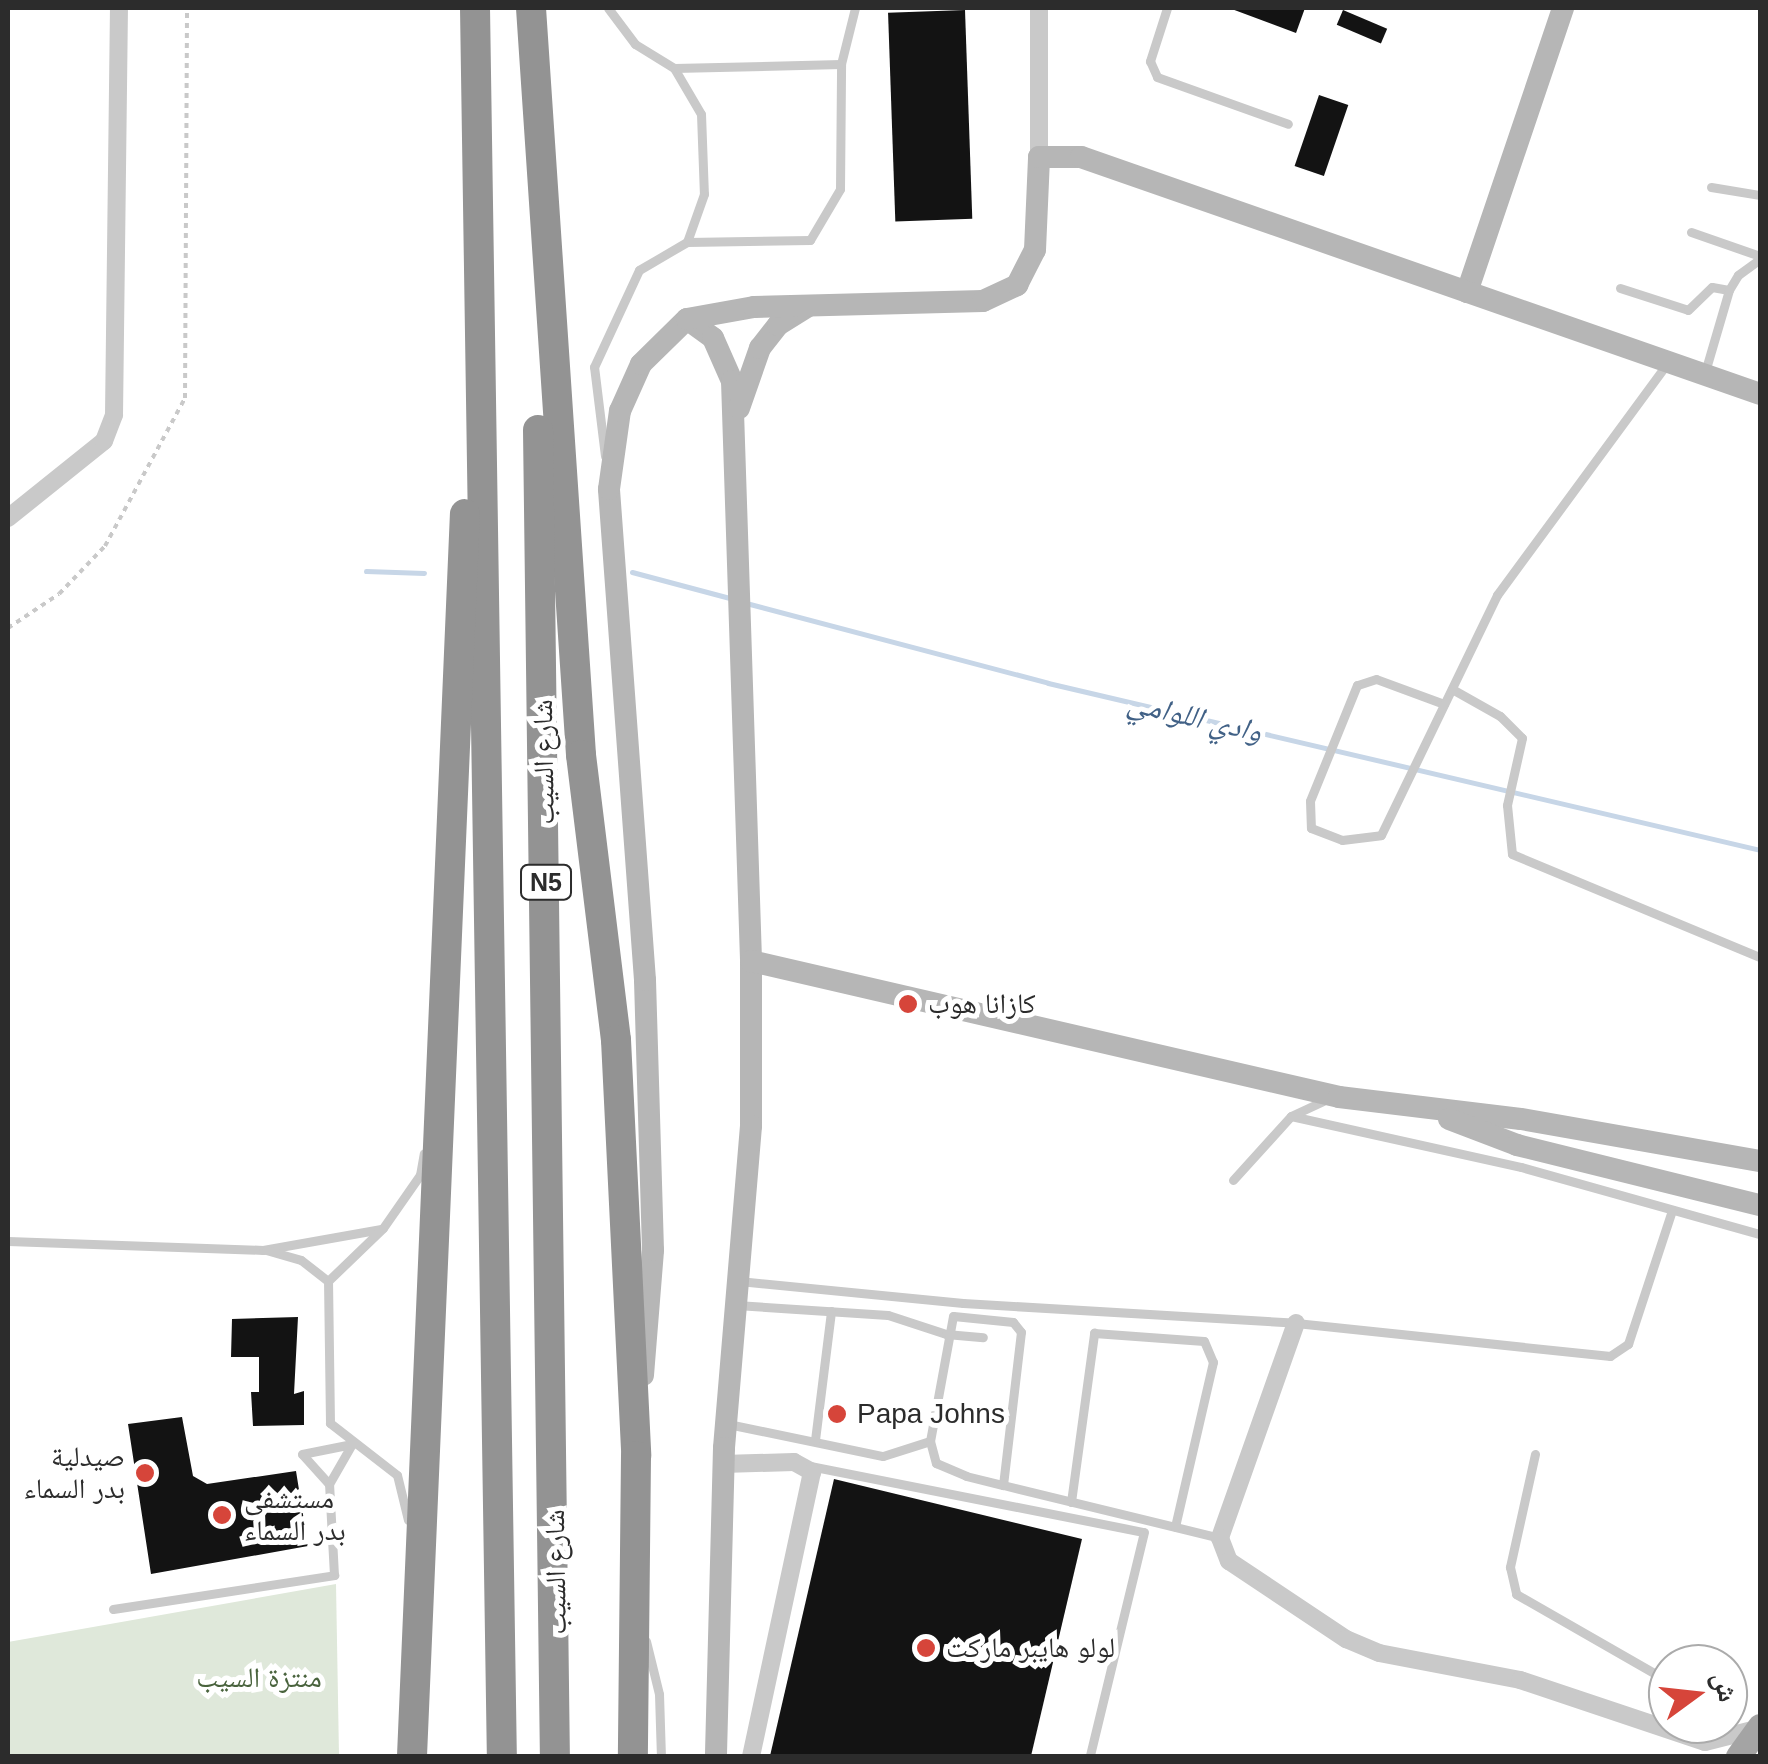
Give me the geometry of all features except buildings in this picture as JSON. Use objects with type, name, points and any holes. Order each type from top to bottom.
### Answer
[{"type":"highway","name":"شارع السيب","points":[[475,8],[502,1756]]},
{"type":"highway","name":"شارع السيب","points":[[530,8],[555,1756]]},
{"type":"highway","points":[[530,8],[580,756],[616,1040],[636,1456],[633,1756]]},
{"type":"highway","points":[[413,1750],[447,997],[458,587],[479,362]]},
{"type":"main road","points":[[1738,1756],[1760,1726]]},
{"type":"street","points":[[8,518],[104,441],[114,415],[119,8]]},
{"type":"street","points":[[636,1456],[653,1231],[646,980],[609,489],[620,411],[641,364],[686,319],[810,304],[983,301],[1018,285],[1036,250],[1039,8]]},
{"type":"street","points":[[1467,292],[1563,8]]},
{"type":"street","points":[[1040,157],[1081,157],[1760,394]]},
{"type":"street","points":[[735,424],[760,348],[778,325],[810,304]]},
{"type":"street","points":[[686,319],[725,355],[735,424],[751,960],[751,1126],[733,1305],[723,1464],[716,1756]]},
{"type":"street","points":[[751,960],[1339,1097],[1760,1161]]},
{"type":"street","points":[[1417,1107],[1517,1145],[1760,1204]]},
{"type":"street","points":[[1296,1323],[1220,1538],[1229,1560],[1362,1647],[1520,1680],[1648,1718]]},
{"type":"street","points":[[723,1464],[806,1466],[812,1472],[752,1756]]},
{"type":"lane","points":[[608,8],[635,44],[674,68],[701,114],[704,194],[687,242]]},
{"type":"lane","points":[[609,489],[594,367],[639,270],[687,242],[810,240],[840,189],[841,64],[855,8]]},
{"type":"lane","points":[[1167,8],[1153,41],[1157,76],[1288,124]]},
{"type":"lane","points":[[674,68],[841,64]]},
{"type":"lane","points":[[1711,187],[1760,194]]},
{"type":"lane","points":[[1691,232],[1760,258]]},
{"type":"lane","points":[[1704,374],[1729,290],[1738,275],[1760,258]]},
{"type":"lane","points":[[1620,288],[1688,310],[1706,290],[1729,290]]},
{"type":"lane","points":[[1444,704],[1376,678],[1358,685],[1310,801],[1310,828],[1342,840],[1381,835],[1497,595],[1669,361]]},
{"type":"lane","points":[[1452,689],[1500,716],[1522,738],[1507,805],[1512,854],[1760,958]]},
{"type":"lane","points":[[413,1750],[407,1497],[390,1467],[352,1444],[328,1414],[328,1282],[384,1228],[420,1175],[447,997]]},
{"type":"lane","points":[[1233,1180],[1292,1116],[1339,1097]]},
{"type":"lane","points":[[1292,1116],[1372,1130],[1760,1234]]},
{"type":"lane","points":[[736,1281],[982,1304],[1296,1323],[1610,1356],[1632,1335],[1672,1210]]},
{"type":"lane","points":[[8,1241],[263,1250],[384,1228]]},
{"type":"lane","points":[[263,1250],[301,1260],[328,1282]]},
{"type":"lane","points":[[733,1305],[888,1315],[946,1334],[983,1336]]},
{"type":"lane","points":[[815,1440],[831,1311]]},
{"type":"lane","points":[[1003,1485],[1020,1332],[1013,1322],[952,1316],[930,1441],[936,1463],[966,1476],[1220,1538]]},
{"type":"lane","points":[[1071,1502],[1090,1338],[1100,1330],[1204,1341],[1214,1354],[1175,1527]]},
{"type":"lane","points":[[726,1423],[884,1456],[930,1441]]},
{"type":"lane","points":[[112,1609],[327,1580],[337,1569],[329,1484],[352,1444]]},
{"type":"lane","points":[[329,1484],[302,1454],[352,1444]]},
{"type":"lane","points":[[1536,1454],[1510,1566],[1516,1594],[1648,1670]]},
{"type":"lane","points":[[806,1466],[840,1467],[1144,1532],[1090,1756]]},
{"type":"lane","points":[[634,1607],[660,1694],[661,1756]]},
{"type":"path","points":[[8,628],[59,594],[105,546],[185,398],[187,8]]},
{"type":"green space","name":"منتزة السيب","points":[[336,1584],[339,1756],[8,1756],[8,1642]]},
{"type":"waterway","name":"وادي اللوامي","points":[[366,571],[424,573]]},
{"type":"waterway","name":"وادي اللوامي","points":[[632,572],[730,598]]},
{"type":"waterway","name":"وادي اللوامي","points":[[746,603],[1048,683],[1760,850]]},
{"type":"place","name":"كازانا هوب","points":[[908,1004]]},
{"type":"place","name":"Papa Johns","points":[[837,1414]]},
{"type":"place","name":"صيدلية بدر السماء","points":[[145,1473]]},
{"type":"place","name":"مستشفى بدر السماء","points":[[222,1515]]},
{"type":"place","name":"لولو هايبر ماركت","points":[[926,1648]]}]
